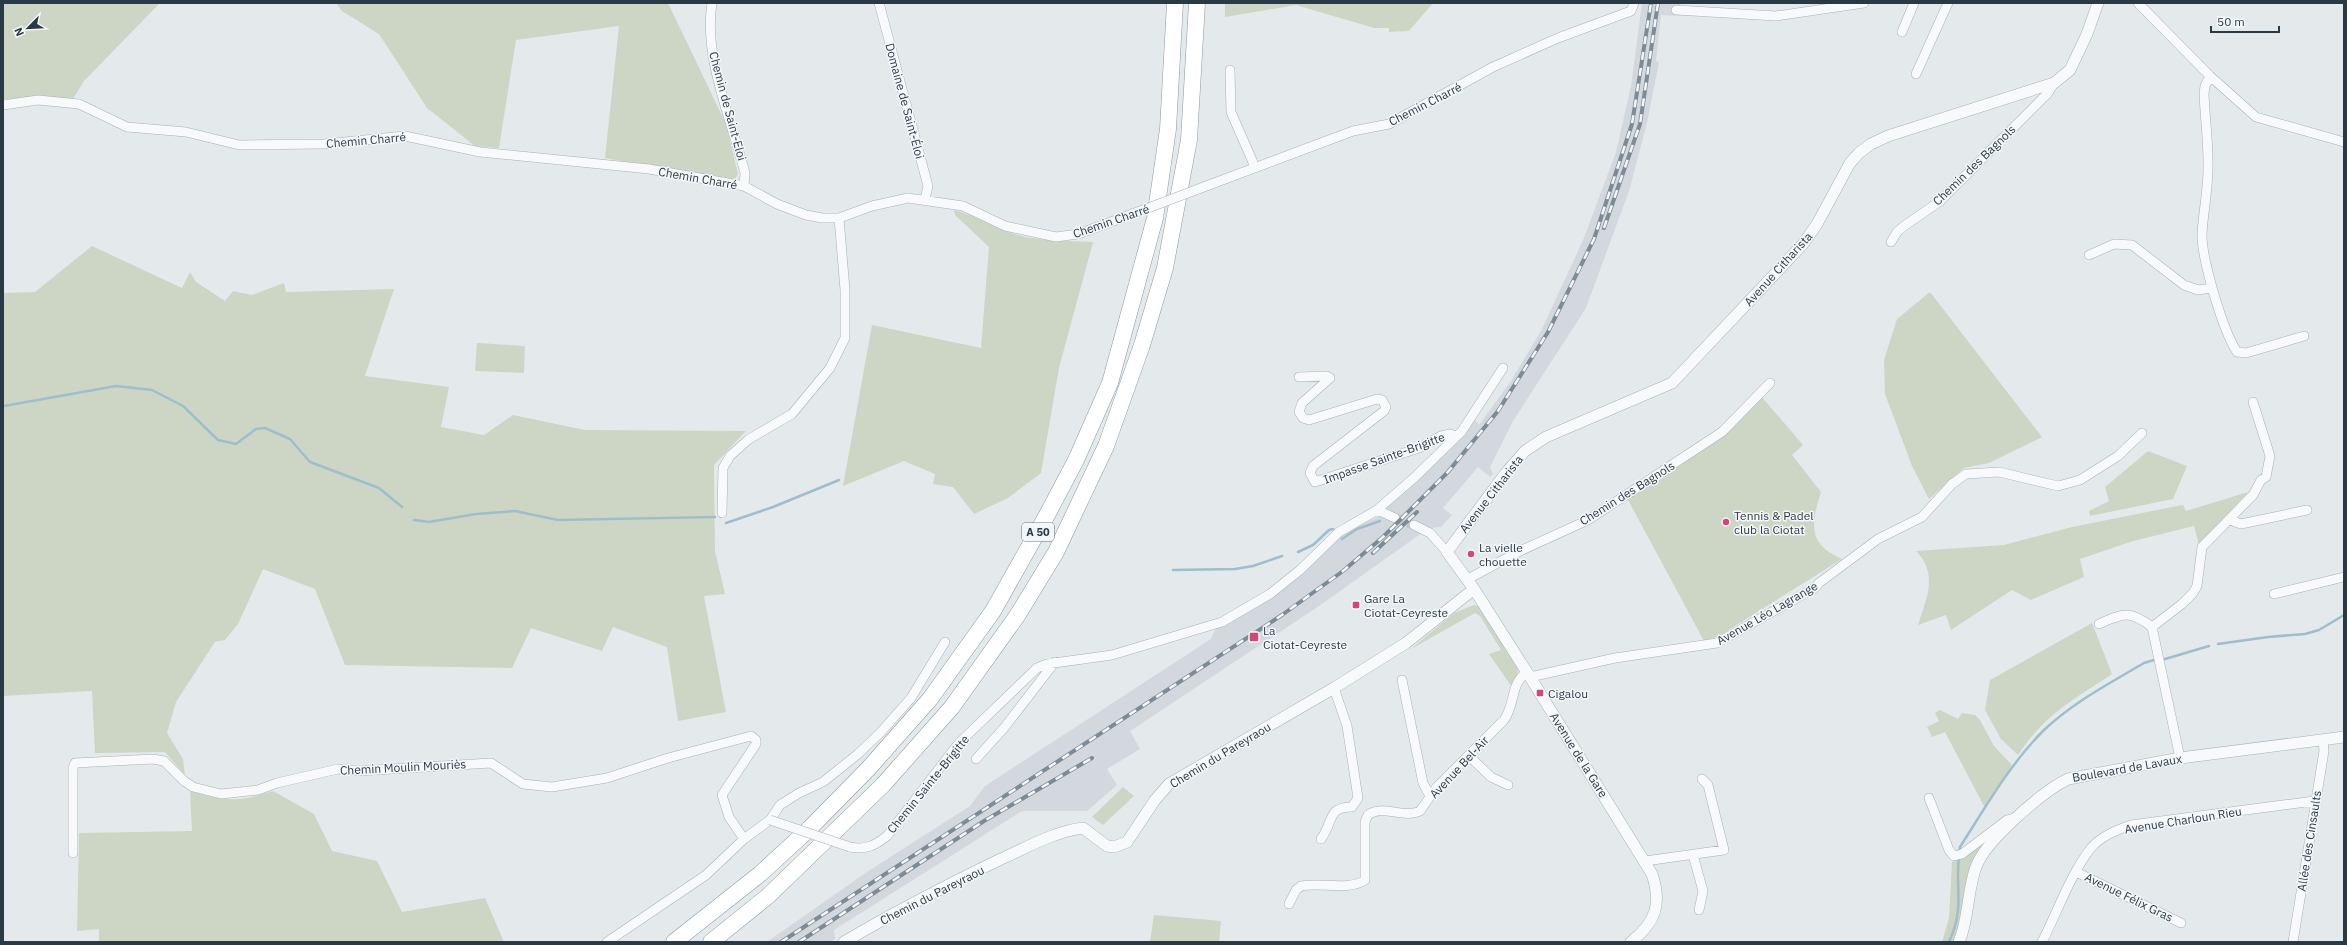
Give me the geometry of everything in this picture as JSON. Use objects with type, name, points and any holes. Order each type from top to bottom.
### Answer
[{"type":"highway","name":"A 50","points":[[674,942],[760,874],[798,839],[874,763],[930,699],[969,646],[993,611],[1041,528],[1076,460],[1110,383],[1155,218],[1168,129],[1175,3]]},
{"type":"highway","name":"A 50","points":[[711,942],[768,896],[883,785],[952,707],[1017,616],[1056,552],[1106,446],[1137,359],[1165,268],[1189,140],[1197,3]]},
{"type":"street","name":"Chemin de Saint-Eloi","points":[[712,3],[709,26],[721,88],[745,173],[744,186]]},
{"type":"street","name":"Domaine de Saint-Éloi","points":[[879,3],[928,186],[925,199]]},
{"type":"street","points":[[1676,10],[1766,16],[1864,3]]},
{"type":"street","points":[[1902,32],[1914,3]]},
{"type":"street","points":[[1916,74],[1948,3]]},
{"type":"street","name":"Avenue Citharista","points":[[1447,552],[1505,474],[1533,445],[1587,418],[1672,382],[1803,244],[1817,224],[1850,163],[1859,153],[1888,136],[2054,83],[2073,66],[2098,3]]},
{"type":"street","points":[[2138,3],[2210,76],[2256,117],[2344,142]]},
{"type":"street","name":"Chemin Charré","points":[[3,105],[38,100],[79,104],[127,127],[186,132],[239,145],[324,144],[405,136],[480,152],[649,169],[744,186],[777,204],[806,215],[839,218],[886,203],[908,198],[925,199],[963,206],[984,214],[1005,226],[1056,237],[1078,234],[1353,131],[1389,124],[1493,67],[1633,7]]},
{"type":"street","points":[[1230,70],[1231,112],[1255,167]]},
{"type":"street","points":[[2210,76],[2205,86],[2208,162],[2207,192],[2202,235],[2206,263],[2212,288],[2237,352],[2246,353],[2304,336]]},
{"type":"street","name":"Chemin des Bagnols","points":[[1891,242],[1897,232],[1904,226],[1939,202],[2048,93],[2054,83]]},
{"type":"street","points":[[722,513],[723,468],[730,456],[756,435],[792,414],[830,368],[845,338],[845,290],[839,218]]},
{"type":"street","points":[[2088,255],[2114,244],[2132,245],[2184,285],[2198,290],[2212,288]]},
{"type":"street","name":"Chemin Sainte-Brigitte","points":[[770,820],[850,847],[864,849],[877,844],[887,836],[959,743],[1037,668],[1055,662],[1112,655],[1222,622],[1270,594],[1300,570],[1339,532],[1377,510],[1415,477],[1457,436],[1482,403],[1503,368]]},
{"type":"street","name":"Impasse Sainte-Brigitte","points":[[1299,377],[1327,376],[1330,378],[1302,402],[1299,412],[1303,418],[1309,420],[1378,399],[1382,400],[1386,407],[1384,411],[1313,466],[1310,473],[1315,482],[1419,448],[1441,436],[1450,434],[1457,436]]},
{"type":"street","name":"Chemin des Bagnols","points":[[1471,584],[1520,551],[1588,520],[1722,432],[1770,383]]},
{"type":"street","points":[[2152,627],[2182,604],[2192,593],[2197,586],[2202,547],[2253,495],[2269,470],[2269,448],[2253,402]]},
{"type":"street","name":"Avenue Léo Lagrange","points":[[1528,674],[1614,658],[1718,643],[1816,587],[1819,583],[1878,539],[1922,516],[1952,484],[1966,474],[1999,472],[2046,485],[2063,485],[2080,480],[2118,456],[2142,433]]},
{"type":"street","points":[[1377,510],[1395,518]]},
{"type":"street","points":[[2230,520],[2241,524],[2307,510]]},
{"type":"street","points":[[1414,525],[1430,533],[1447,552]]},
{"type":"street","name":"Avenue de la Gare","points":[[1447,552],[1471,584],[1645,861],[1656,885],[1656,908],[1647,929],[1631,942]]},
{"type":"street","points":[[2274,594],[2344,577]]},
{"type":"street","name":"Chemin du Pareyraou","points":[[844,942],[969,874],[1051,836],[1083,828],[1089,831],[1100,842],[1108,846],[1114,846],[1127,842],[1155,800],[1169,784],[1334,688],[1406,643],[1471,584]]},
{"type":"street","points":[[2099,624],[2119,615],[2128,614],[2139,617],[2152,627],[2180,758]]},
{"type":"street","points":[[606,942],[706,875],[744,839],[770,820],[780,805],[823,782],[881,732],[911,698],[945,642]]},
{"type":"street","points":[[976,759],[1004,728],[1055,662]]},
{"type":"street","name":"Avenue Bel-Air","points":[[1289,904],[1296,890],[1300,886],[1337,886],[1362,882],[1366,877],[1365,822],[1368,816],[1381,810],[1405,814],[1416,813],[1422,810],[1430,796],[1504,720],[1509,711],[1513,688],[1528,674]]},
{"type":"street","points":[[1402,680],[1423,783],[1430,796]]},
{"type":"street","points":[[1321,838],[1336,810],[1343,806],[1352,807],[1358,798],[1347,726],[1334,688]]},
{"type":"street","name":"Chemin Moulin Mouriès","points":[[73,853],[73,768],[75,763],[153,759],[164,761],[184,782],[208,792],[221,794],[258,790],[277,782],[338,769],[358,771],[491,763],[522,784],[552,787],[606,778],[668,758],[751,736],[756,740],[756,744],[722,795],[729,817],[744,839]]},
{"type":"street","name":"Boulevard de Lavaux","points":[[1959,942],[1976,867],[1982,854],[2017,818],[2052,786],[2068,779],[2180,758],[2344,737]]},
{"type":"street","name":"Allée des Cinsaults","points":[[2293,942],[2314,801],[2324,751],[2323,740]]},
{"type":"street","points":[[1469,756],[1491,777],[1508,785]]},
{"type":"street","points":[[1645,861],[1722,851],[1725,847],[1708,785],[1702,779]]},
{"type":"street","points":[[1929,798],[1949,850],[1954,856],[1960,855],[2006,820],[2017,818]]},
{"type":"street","name":"Avenue Charloun Rieu","points":[[2042,942],[2076,872],[2092,847],[2112,832],[2132,825],[2314,801]]},
{"type":"street","points":[[1693,855],[1703,892],[1699,910]]},
{"type":"street","name":"Avenue Félix Gras","points":[[2076,872],[2181,923]]},
{"type":"shaded area","points":[[1642,3],[1680,3],[1679,16],[1661,15],[1656,61],[1659,62],[1647,123],[1629,191],[1586,308],[1513,421],[1490,467],[1493,474],[1490,477],[1478,467],[1443,508],[1452,515],[1441,527],[1430,528],[1419,535],[1319,606],[1130,731],[1140,749],[1107,769],[1117,785],[1087,811],[1022,811],[834,930],[835,939],[829,942],[767,942],[867,872],[970,806],[985,786],[1211,639],[1216,628],[1283,590],[1341,534],[1377,517],[1474,419],[1479,425],[1511,381],[1542,329],[1584,238],[1616,152],[1631,86]]},
{"type":"green space","points":[[3,3],[160,3],[84,81],[73,99],[3,99]]},
{"type":"green space","points":[[336,3],[668,3],[726,124],[738,174],[733,182],[605,158],[619,26],[516,40],[499,148],[475,146],[427,108],[379,34],[342,11]]},
{"type":"green space","points":[[1225,3],[1433,3],[1409,31],[1389,32],[1389,28],[1374,28],[1296,5],[1225,17]]},
{"type":"green space","points":[[954,210],[1024,237],[1053,241],[1093,242],[1059,368],[1041,473],[1008,498],[974,514],[953,487],[933,484],[935,474],[904,461],[843,486],[872,325],[981,348],[989,247],[955,215]]},
{"type":"green space","points":[[92,246],[182,288],[190,272],[196,282],[225,301],[233,291],[252,295],[284,283],[286,292],[394,289],[365,376],[449,387],[441,427],[484,435],[513,415],[585,430],[746,431],[714,465],[715,551],[725,594],[704,596],[726,712],[678,721],[667,647],[613,627],[602,651],[531,628],[512,668],[345,665],[315,589],[263,569],[238,624],[225,640],[215,642],[176,702],[167,733],[183,759],[185,775],[165,752],[95,753],[92,691],[3,696],[3,293],[35,292]]},
{"type":"green space","points":[[1930,292],[2042,437],[1989,463],[1964,468],[1929,499],[1912,466],[1885,394],[1884,360],[1897,319]]},
{"type":"green space","points":[[477,343],[525,346],[524,373],[475,371]]},
{"type":"green space","name":"Tennis & Padel club la Ciotat","points":[[1761,396],[1803,445],[1792,455],[1821,492],[1814,523],[1817,539],[1831,553],[1842,559],[1719,636],[1704,641],[1627,498],[1720,437]]},
{"type":"green space","points":[[2148,451],[2187,466],[2173,499],[2090,516],[2089,511],[2109,501],[2105,487]]},
{"type":"green space","points":[[2248,492],[2199,545],[2194,526],[2133,541],[2080,559],[2084,577],[2031,600],[2012,590],[1951,630],[1946,615],[1918,625],[1927,596],[1929,578],[1923,560],[1916,551],[2004,545],[2072,527],[2172,507],[2183,505],[2186,511]]},
{"type":"green space","points":[[1474,605],[1481,607],[1516,662],[1518,671],[1512,687],[1489,654],[1501,650],[1480,616],[1475,613],[1411,649],[1454,613]]},
{"type":"green space","points":[[2092,623],[2112,674],[2072,700],[2049,718],[2028,741],[2018,755],[2001,739],[1985,710],[1990,680]]},
{"type":"green space","points":[[1940,710],[1958,719],[1962,713],[1975,715],[1980,720],[1994,746],[2012,765],[1985,808],[1945,732],[1932,737],[1927,727],[1939,721],[1935,713]]},
{"type":"green space","points":[[1123,787],[1134,796],[1103,825],[1092,817]]},
{"type":"green space","points":[[190,791],[223,799],[241,799],[273,791],[314,814],[332,851],[377,861],[402,912],[485,898],[504,942],[99,942],[99,929],[77,931],[79,833],[192,831]]},
{"type":"green space","points":[[1983,845],[1973,863],[1957,933],[1953,942],[1942,942],[1949,918],[1952,862],[1966,850]]},
{"type":"green space","points":[[1154,915],[1221,921],[1219,942],[1150,942]]},
{"type":"waterway","points":[[4,406],[116,386],[152,390],[183,406],[218,440],[236,444],[256,429],[265,428],[290,439],[310,462],[379,488],[402,507]]},
{"type":"waterway","points":[[726,523],[773,507],[839,480]]},
{"type":"waterway","points":[[414,520],[429,522],[476,514],[515,511],[558,520],[715,517]]},
{"type":"waterway","points":[[1342,539],[1357,529],[1380,521]]},
{"type":"waterway","points":[[1298,552],[1313,545],[1329,530],[1333,529]]},
{"type":"waterway","points":[[1173,570],[1235,569],[1253,566],[1282,556]]},
{"type":"waterway","points":[[2218,644],[2268,637],[2305,634],[2319,630],[2344,615]]},
{"type":"waterway","points":[[2165,659],[2209,646]]},
{"type":"waterway","points":[[1959,852],[1960,847],[1998,787],[2031,744],[2043,731],[2079,702],[2144,663],[2154,660]]},
{"type":"waterway","points":[[1949,942],[1957,919],[1959,856]]},
{"type":"tunnel","points":[[1395,518],[1414,525]]},
{"type":"railway","points":[[781,942],[1282,615],[1343,571],[1383,537],[1447,473],[1498,411],[1548,332],[1594,239],[1632,124],[1651,3]]},
{"type":"railway","points":[[1604,228],[1640,124],[1658,3]]},
{"type":"railway","points":[[1373,553],[1417,512]]},
{"type":"railway","points":[[799,942],[984,821],[1092,758]]},
{"type":"place","name":"Tennis & Padel club la Ciotat","points":[[1726,522]]},
{"type":"place","name":"La vielle chouette","points":[[1471,554]]},
{"type":"place","name":"Gare La Ciotat-Ceyreste","points":[[1356,605]]},
{"type":"place","name":"La Ciotat-Ceyreste","points":[[1254,637]]},
{"type":"place","name":"Cigalou","points":[[1540,693]]}]
